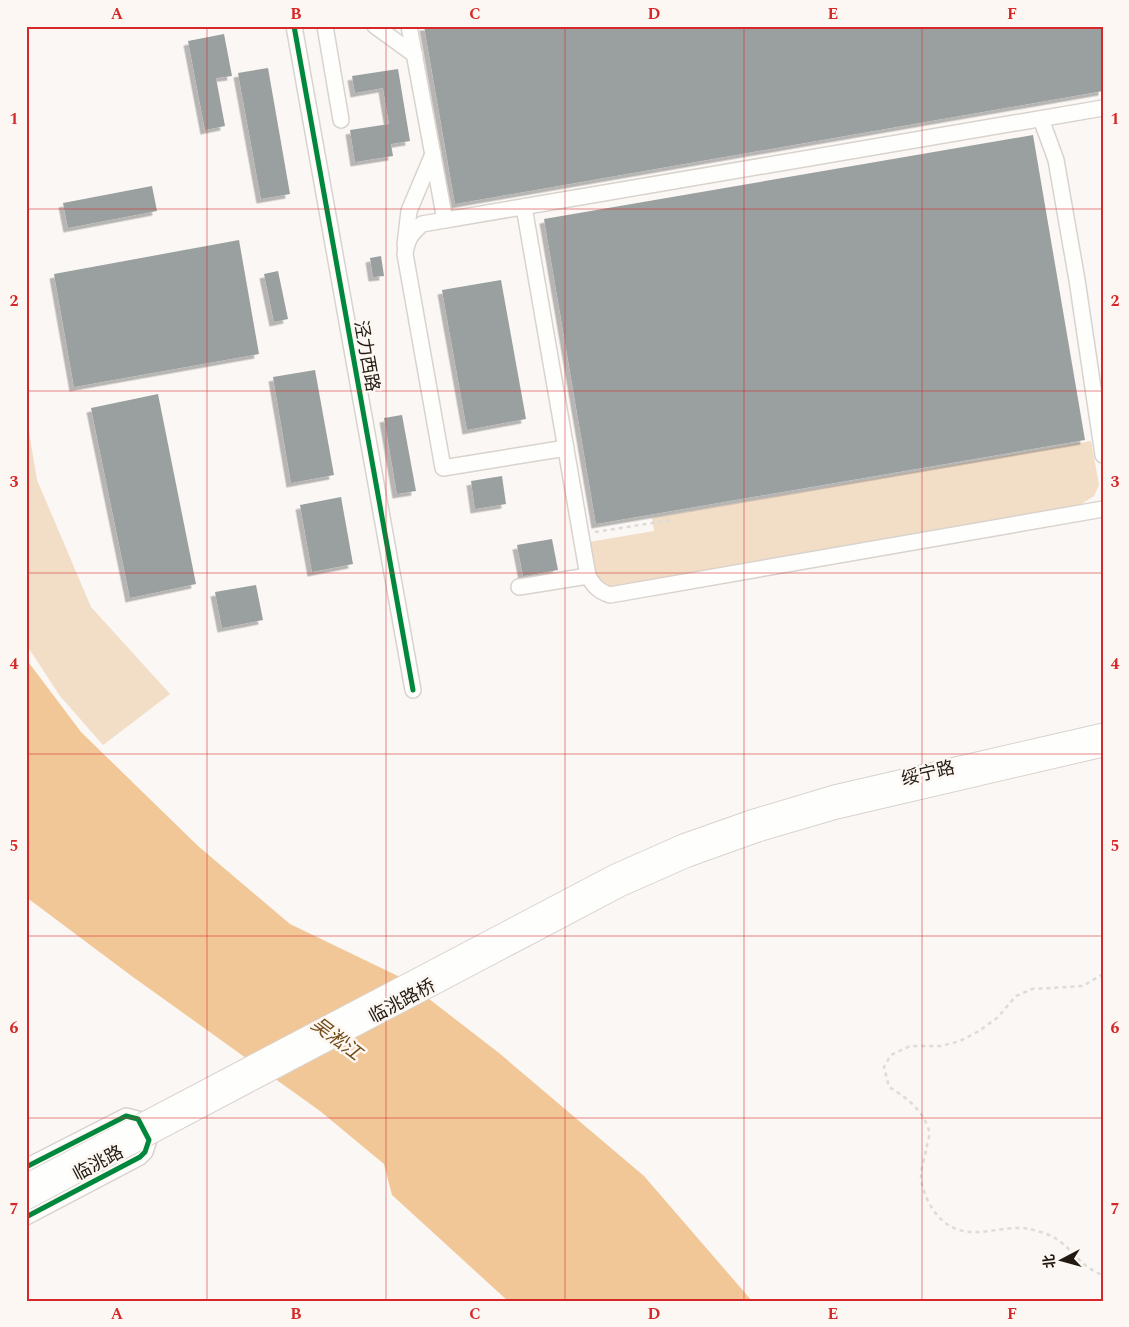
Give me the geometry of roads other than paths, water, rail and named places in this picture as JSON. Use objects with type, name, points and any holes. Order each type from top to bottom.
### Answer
[{"type":"main road","name":"绥宁路","points":[[756,825],[843,793],[1103,733]]},
{"type":"main road","name":"绥宁路","points":[[756,825],[846,807],[1103,747]]},
{"type":"main road","name":"临洮路桥","points":[[26,1184],[614,874],[683,844],[756,825]]},
{"type":"main road","name":"临洮路桥","points":[[26,1200],[612,891],[756,825]]},
{"type":"street","name":"泾力西路","points":[[294,26],[414,690]]},
{"type":"street","points":[[326,26],[341,120]]},
{"type":"street","points":[[374,26],[415,55]]},
{"type":"street","points":[[409,26],[445,220]]},
{"type":"street","points":[[405,254],[406,242],[422,224],[1103,108]]},
{"type":"street","points":[[1041,119],[1056,160],[1077,280],[1103,455]]},
{"type":"street","points":[[433,154],[409,211],[405,254],[443,468],[566,448]]},
{"type":"street","points":[[524,207],[588,576],[600,592],[610,595],[1103,509]]},
{"type":"street","points":[[519,587],[588,576]]},
{"type":"street","name":"临洮路","points":[[26,1167],[126,1116],[138,1120],[149,1140],[145,1152],[140,1157],[26,1217]]},
{"type":"water","name":"吴淞江","points":[[26,659],[81,732],[198,846],[290,924],[402,978],[499,1053],[644,1176],[752,1301],[508,1301],[392,1195],[384,1164],[320,1111],[133,977],[26,897]]}]
